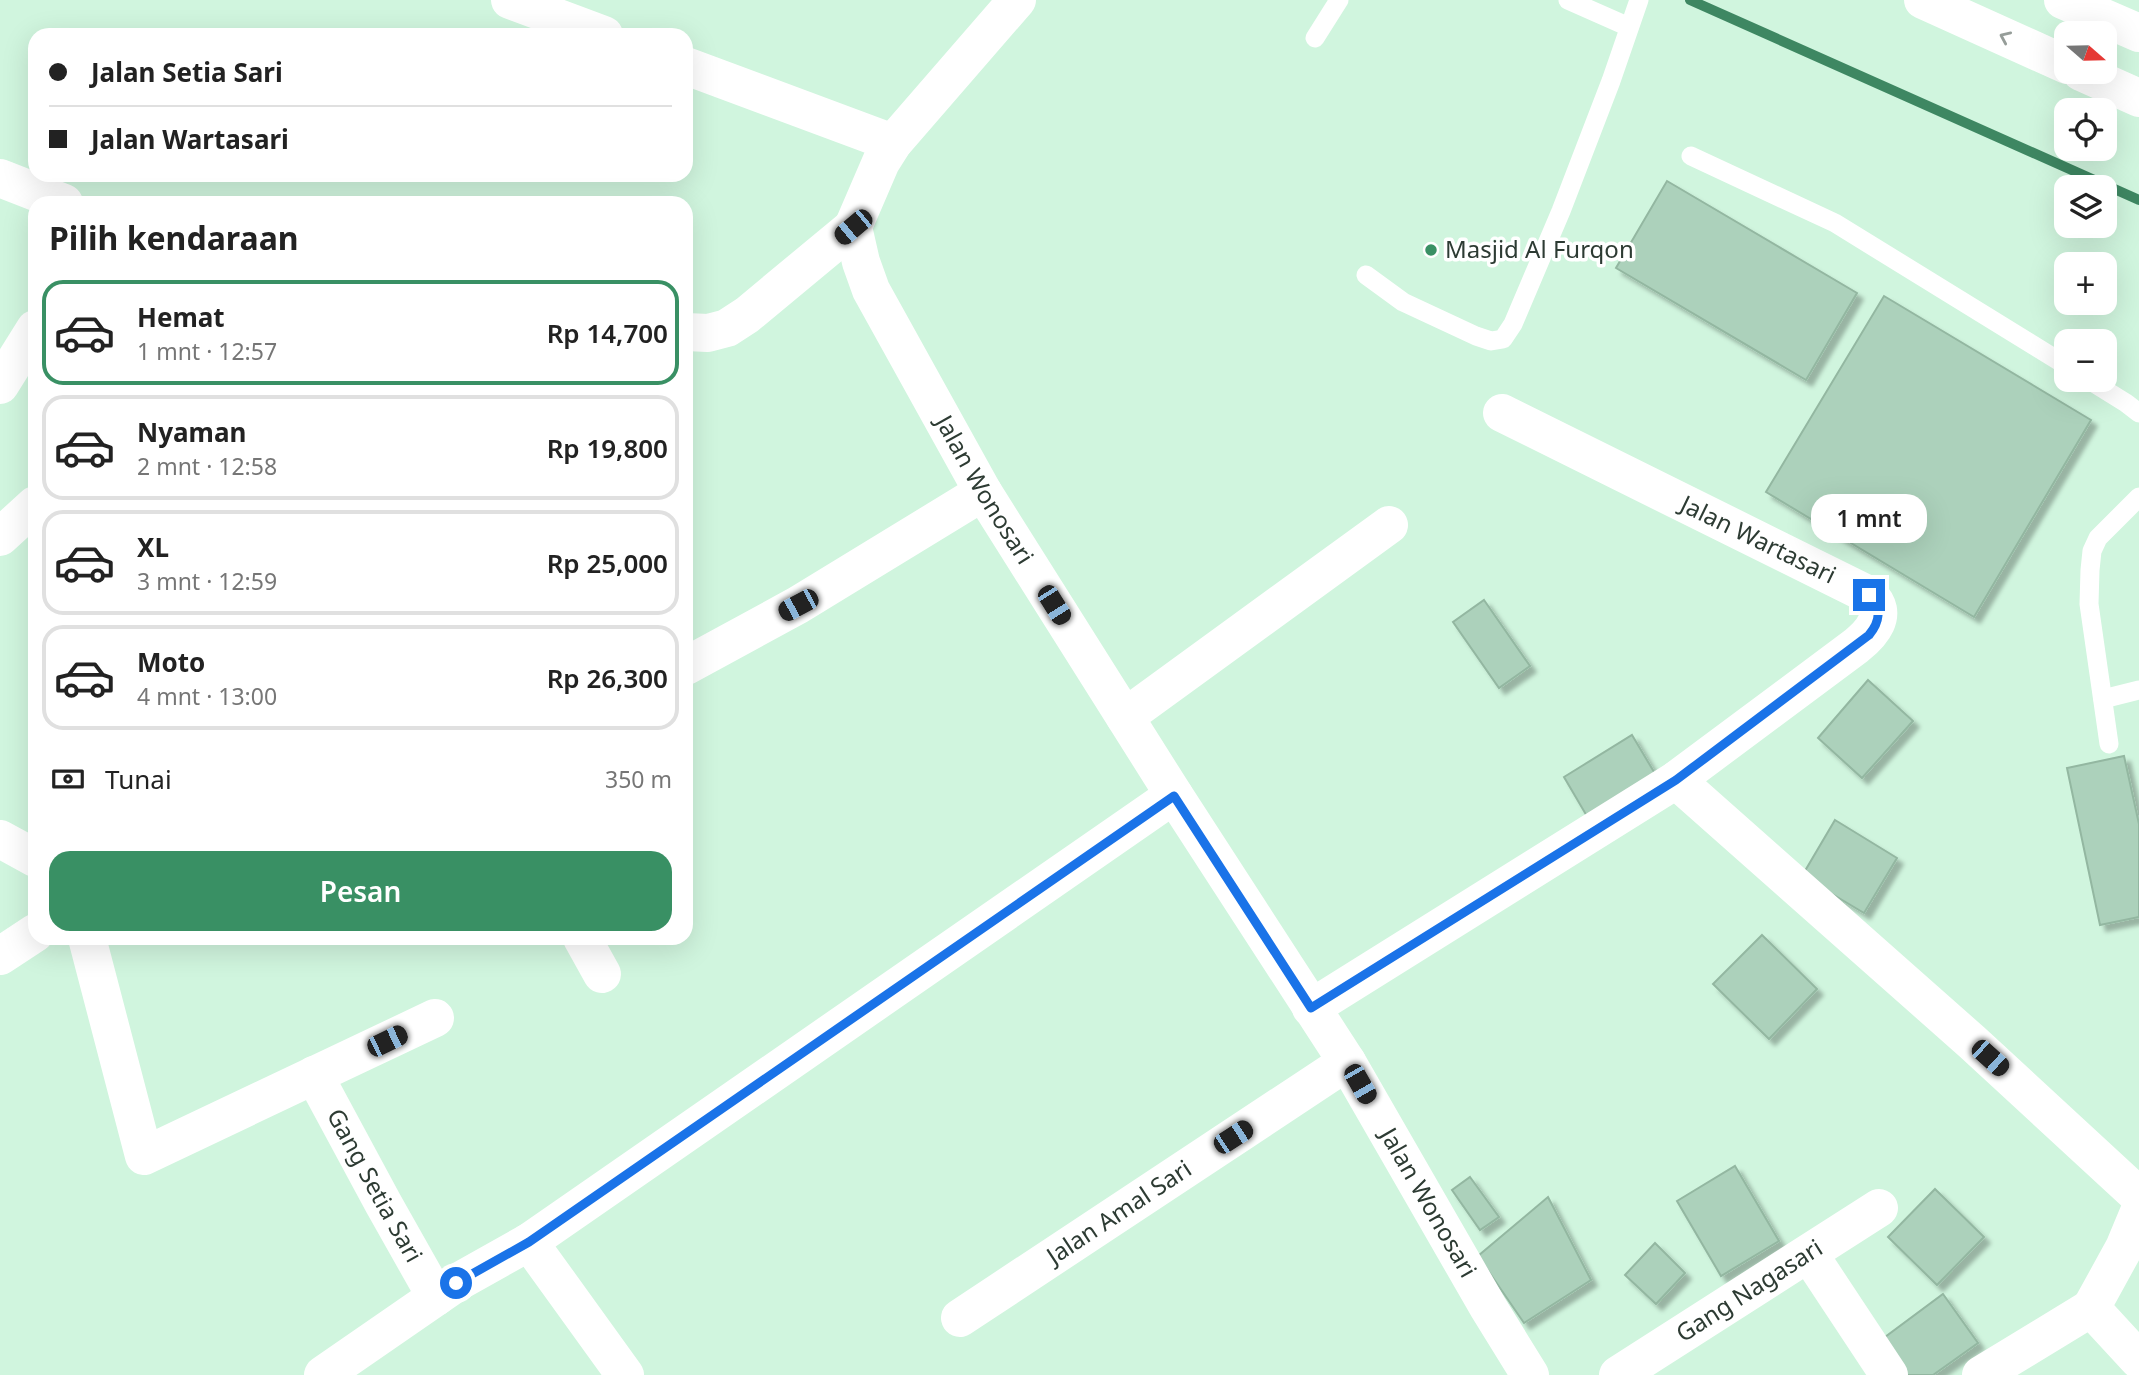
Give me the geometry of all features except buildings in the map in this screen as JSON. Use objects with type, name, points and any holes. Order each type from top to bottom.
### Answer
[{"type":"street","points":[[509,0],[585,28]]},
{"type":"street","points":[[693,332],[708,333],[727,328],[747,315],[853,227],[881,162],[893,143],[1017,0]]},
{"type":"street","points":[[1923,0],[2054,59]]},
{"type":"street","points":[[2063,0],[2139,33]]},
{"type":"street","points":[[693,69],[893,143]]},
{"type":"street","points":[[2108,84],[2139,98]]},
{"type":"street","points":[[0,178],[46,196]]},
{"type":"street","name":"Jalan Wonosari","points":[[853,227],[871,290],[983,492],[1174,796],[1347,1062],[1530,1375]]},
{"type":"street","points":[[0,385],[28,340]]},
{"type":"street","name":"Jalan Wartasari","points":[[1311,1008],[1676,780],[1869,635],[1878,621],[1874,600],[1838,580],[1502,413]]},
{"type":"street","points":[[693,662],[798,605],[983,492]]},
{"type":"street","points":[[0,537],[28,511]]},
{"type":"street","points":[[1125,718],[1389,525]]},
{"type":"street","points":[[1676,780],[1972,1042],[2139,1196]]},
{"type":"street","points":[[323,1375],[436,1297],[529,1242],[1174,796]]},
{"type":"street","points":[[0,839],[28,854]]},
{"type":"street","points":[[0,956],[28,938]]},
{"type":"street","points":[[89,945],[144,1156],[435,1018]]},
{"type":"street","points":[[586,945],[602,974]]},
{"type":"street","name":"Jalan Amal Sari","points":[[960,1318],[1347,1062]]},
{"type":"street","name":"Gang Setia Sari","points":[[314,1075],[436,1297]]},
{"type":"street","name":"Gang Nagasari","points":[[1618,1375],[1879,1208]]},
{"type":"street","points":[[1981,1375],[2091,1308],[2124,1248],[2139,1212]]},
{"type":"street","points":[[529,1242],[625,1375]]},
{"type":"street","points":[[1809,1254],[1889,1375]]},
{"type":"street","points":[[2091,1308],[2139,1360]]},
{"type":"lane","points":[[1315,38],[1339,0]]},
{"type":"lane","points":[[1568,0],[1629,27]]},
{"type":"lane","points":[[1366,275],[1415,308],[1476,336],[1491,341],[1503,339],[1513,324],[1561,211],[1639,0]]},
{"type":"lane","points":[[1691,156],[1835,223],[2054,358]]},
{"type":"lane","points":[[2108,392],[2139,413]]},
{"type":"lane","points":[[2109,744],[2089,604],[2092,551],[2098,538],[2139,497]]},
{"type":"lane","points":[[2103,699],[2139,690]]},
{"type":"waterway","points":[[1690,0],[2139,200]]},
{"type":"place","name":"Masjid Al Furqon","points":[[1431,250]]},
{"type":"route","points":[[456,1283],[529,1242],[1174,796],[1311,1008],[1676,780],[1869,635],[1878,621],[1877,607],[1869,595]]}]
